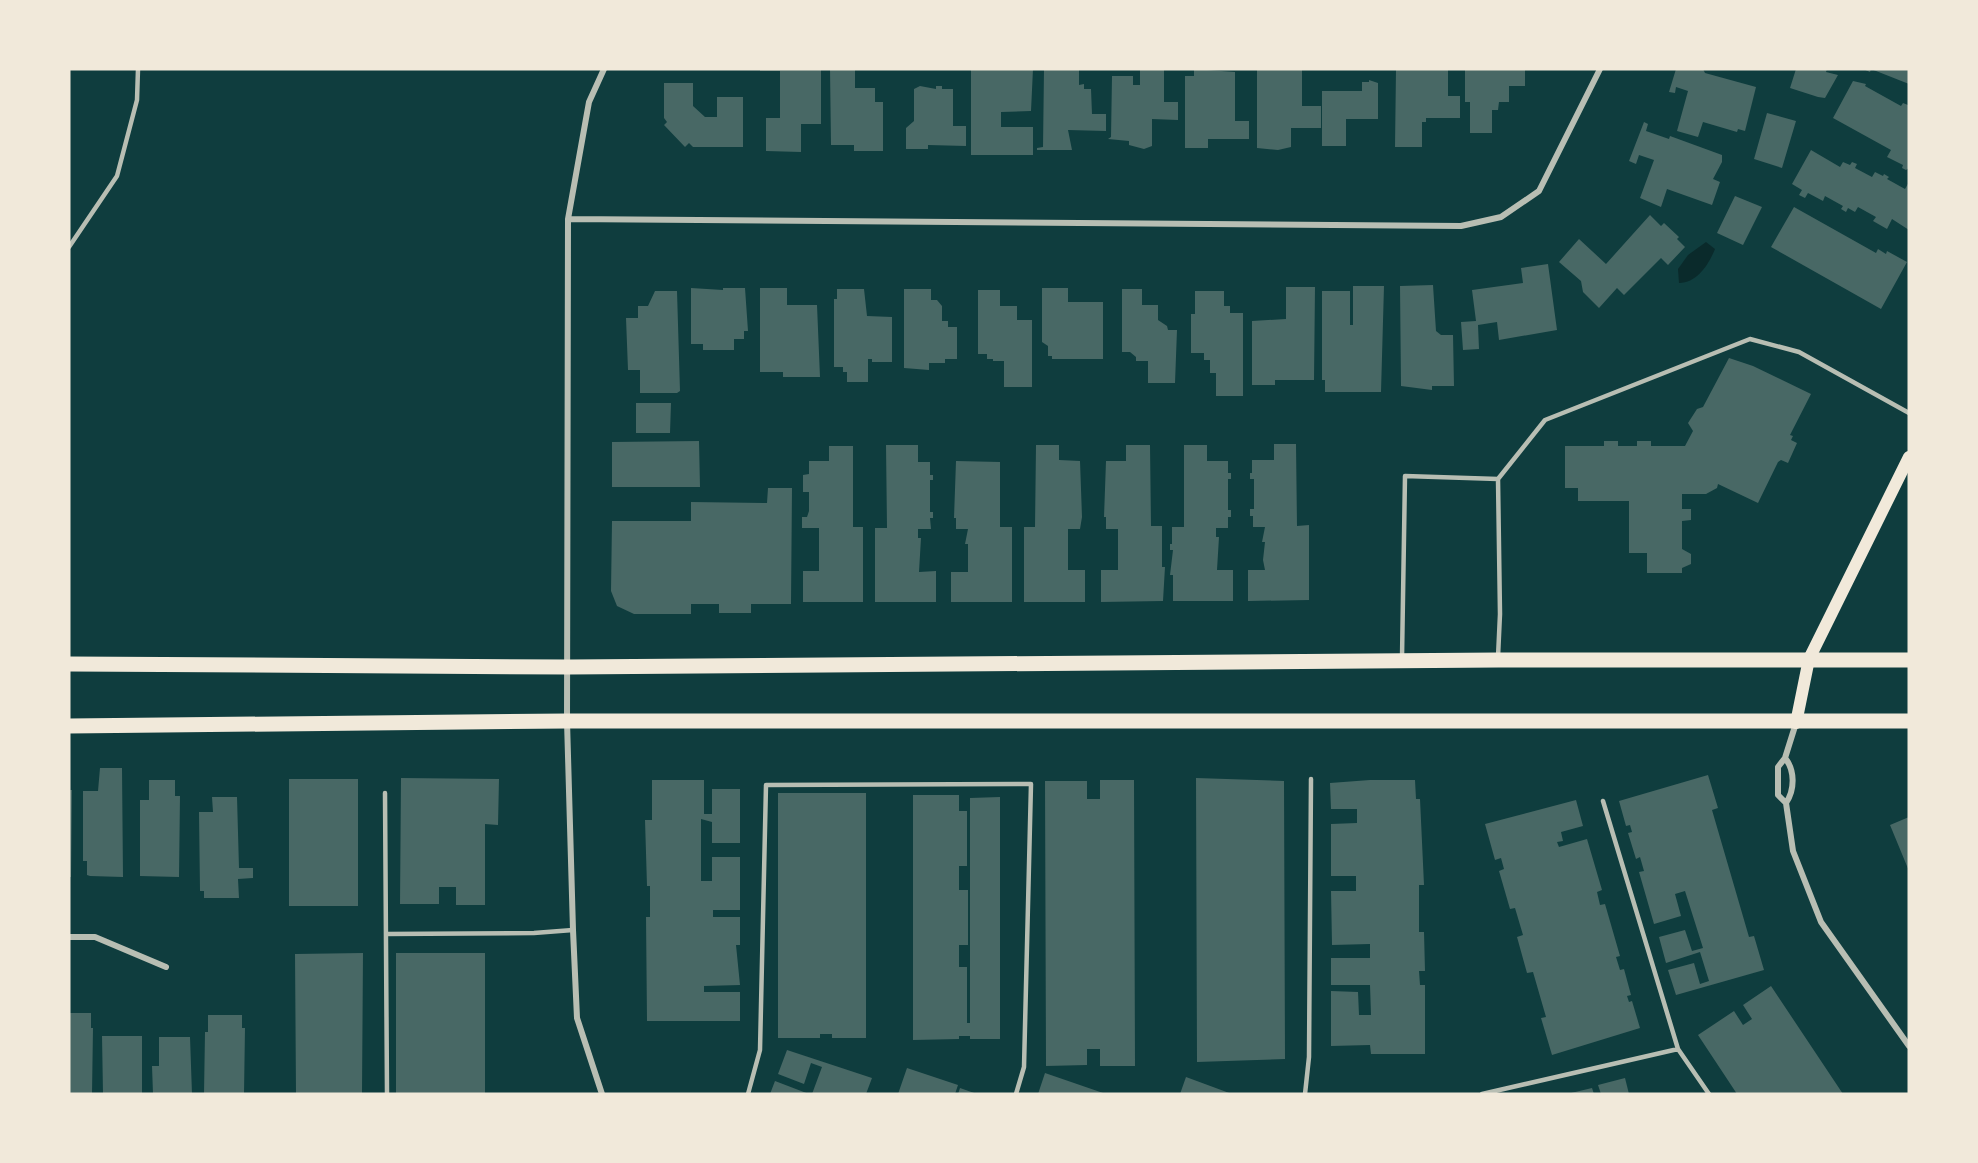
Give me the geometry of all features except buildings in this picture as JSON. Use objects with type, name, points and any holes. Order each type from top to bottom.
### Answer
[{"type":"main road","points":[[1796,723],[1809,659],[1909,457]]},
{"type":"main road","points":[[69,664],[569,667],[1498,660],[1909,660]]},
{"type":"main road","points":[[69,726],[567,721],[1796,723],[1909,721]]},
{"type":"street","points":[[602,1094],[577,1018],[567,721],[569,667],[568,219],[589,102],[604,69]]},
{"type":"street","points":[[568,219],[1461,226],[1501,217],[1539,191],[1600,69]]},
{"type":"street","points":[[1796,723],[1785,758],[1778,767],[1778,795],[1786,803],[1793,851],[1821,921],[1909,1046]]},
{"type":"street","points":[[1785,758],[1791,766],[1792,794],[1786,803]]},
{"type":"street","points":[[69,938],[95,937],[166,967]]},
{"type":"lane","points":[[69,247],[117,176],[137,100],[138,69]]},
{"type":"lane","points":[[1498,660],[1500,614],[1498,479],[1545,420],[1750,339],[1799,352],[1909,413]]},
{"type":"lane","points":[[1402,661],[1405,476],[1498,479]]},
{"type":"lane","points":[[1305,1094],[1309,1057],[1311,779]]},
{"type":"lane","points":[[748,1094],[760,1050],[766,785],[1031,784],[1024,1066],[1016,1094]]},
{"type":"lane","points":[[385,793],[387,1094]]},
{"type":"lane","points":[[1603,801],[1678,1049],[1709,1094]]},
{"type":"lane","points":[[386,934],[534,933],[573,930]]},
{"type":"lane","points":[[1482,1094],[1678,1049]]},
{"type":"water","points":[[1706,242],[1715,249],[1706,266],[1691,280],[1679,283],[1678,269],[1688,255]]}]
